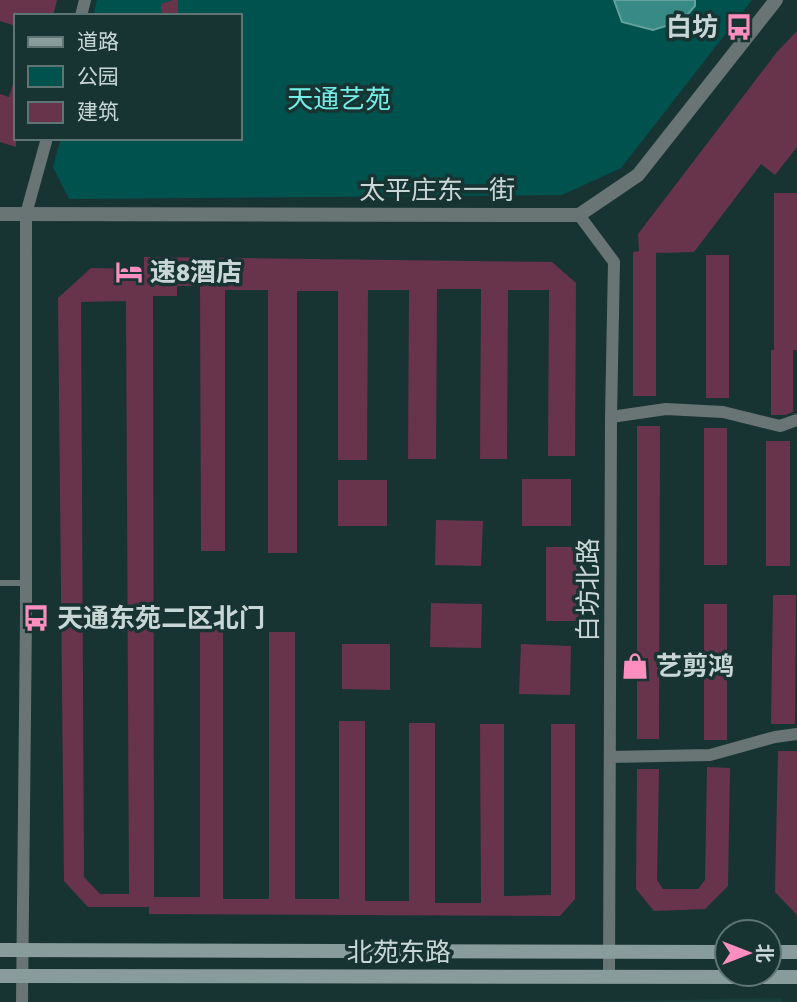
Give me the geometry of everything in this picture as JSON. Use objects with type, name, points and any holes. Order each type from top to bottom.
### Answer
[{"type":"main road","name":"北苑东路","points":[[0,950],[713,952]]},
{"type":"main road","name":"北苑东路","points":[[0,976],[797,977]]},
{"type":"street","points":[[579,215],[638,175],[776,0]]},
{"type":"street","points":[[22,1002],[26,214],[46,140]]},
{"type":"street","name":"太平庄东一街","points":[[0,214],[579,215]]},
{"type":"street","name":"白坊北路","points":[[579,215],[614,262],[609,977]]},
{"type":"street","points":[[611,417],[666,409],[723,412],[780,426],[797,420]]},
{"type":"street","points":[[610,757],[710,755],[775,737],[797,734]]},
{"type":"lane","points":[[0,583],[26,583]]},
{"type":"shaded area","points":[[614,0],[695,0],[695,6],[682,21],[653,30],[622,22]]},
{"type":"shaded area","points":[[783,998],[782,1002],[572,1002]]},
{"type":"green space","name":"天通艺苑","points":[[97,0],[752,0],[621,168],[562,195],[69,199],[53,167],[60,140],[242,140],[242,14],[94,14]]},
{"type":"building","points":[[0,0],[57,0],[54,14],[14,14],[14,25],[0,21]]},
{"type":"building","points":[[178,0],[178,14],[162,14],[161,4]]},
{"type":"building","points":[[797,31],[797,147],[775,175],[761,164],[694,252],[656,253],[656,396],[633,396],[633,252],[639,251],[638,234],[777,52]]},
{"type":"building","points":[[14,80],[16,147],[0,142],[0,94],[9,97]]},
{"type":"building","points":[[774,193],[797,193],[797,350],[793,350],[793,412],[785,415],[771,415],[771,350],[774,350]]},
{"type":"building","points":[[706,255],[729,255],[729,398],[706,398]]},
{"type":"building","points":[[144,257],[552,262],[576,283],[575,456],[548,456],[549,290],[508,290],[507,459],[480,459],[481,289],[437,289],[436,459],[408,459],[409,290],[368,290],[367,460],[338,460],[338,291],[297,291],[297,553],[268,553],[268,290],[225,290],[225,551],[201,551],[200,286],[177,286],[177,296],[153,296],[154,897],[200,897],[200,628],[223,628],[223,899],[269,899],[269,632],[295,632],[295,899],[339,899],[339,721],[365,721],[365,901],[409,901],[409,723],[435,723],[435,903],[481,903],[480,724],[504,724],[504,896],[551,895],[551,724],[575,724],[575,899],[560,916],[149,914],[149,907],[88,907],[64,881],[58,298],[91,268],[144,269]],"holes":[[[126,301],[129,894],[100,894],[84,877],[81,302]]]},
{"type":"building","points":[[637,426],[660,426],[659,739],[637,739]]},
{"type":"building","points":[[704,428],[727,428],[727,565],[704,565]]},
{"type":"building","points":[[766,441],[790,441],[790,566],[766,566]]},
{"type":"building","points":[[522,479],[571,479],[571,526],[522,526]]},
{"type":"building","points":[[338,480],[387,480],[387,526],[338,526]]},
{"type":"building","points":[[436,520],[483,521],[481,566],[435,565]]},
{"type":"building","points":[[546,547],[578,547],[584,583],[578,621],[546,621]]},
{"type":"building","points":[[773,595],[796,595],[795,724],[771,724]]},
{"type":"building","points":[[431,603],[482,604],[481,648],[430,647]]},
{"type":"building","points":[[704,604],[727,604],[727,740],[704,740]]},
{"type":"building","points":[[342,644],[390,644],[390,690],[342,689]]},
{"type":"building","points":[[521,644],[571,646],[570,695],[519,694]]},
{"type":"building","points":[[778,751],[797,751],[797,915],[775,892]]},
{"type":"building","points":[[707,767],[730,768],[728,886],[705,909],[654,911],[636,889],[637,769],[659,769],[657,880],[663,889],[698,889],[705,880]]},
{"type":"place","name":"白坊","points":[[739,27]]},
{"type":"place","name":"速8酒店","points":[[129,272]]},
{"type":"place","name":"天通东苑二区北门","points":[[36,618]]},
{"type":"place","name":"艺剪鸿","points":[[635,666]]}]
